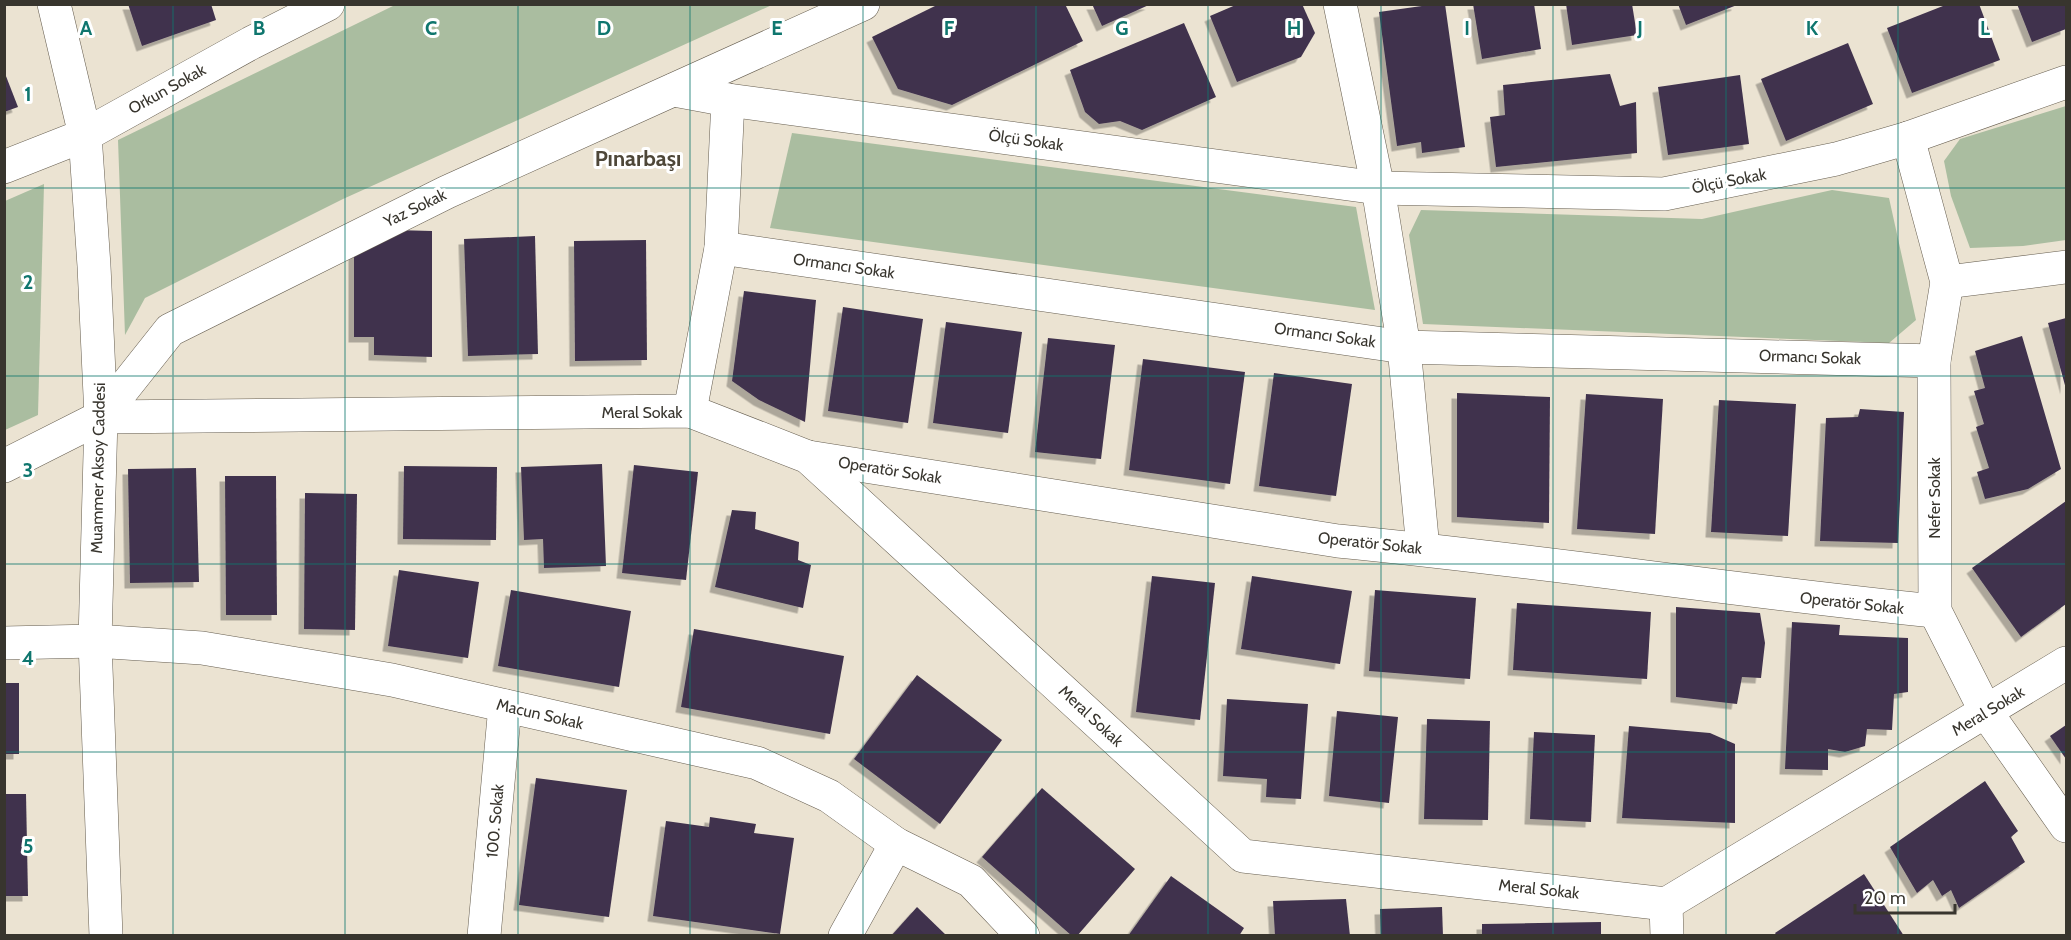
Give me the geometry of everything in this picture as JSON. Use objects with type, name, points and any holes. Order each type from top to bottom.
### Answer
[{"type":"street","name":"Muammer Aksoy Caddesi","points":[[54,4],[85,135],[101,417],[95,641],[106,936]]},
{"type":"street","name":"Orkun Sokak","points":[[4,167],[85,135],[251,43],[328,4]]},
{"type":"street","name":"Yaz Sokak","points":[[4,465],[101,417],[170,330],[447,192],[863,4]]},
{"type":"street","points":[[1340,4],[1378,188],[1404,347],[1423,549]]},
{"type":"street","name":"Ölçü Sokak","points":[[674,90],[728,100],[1378,188],[1664,194],[1836,159],[1908,138],[2067,82]]},
{"type":"street","points":[[690,411],[721,248],[728,100]]},
{"type":"street","name":"Nefer Sokak","points":[[1908,138],[1947,282],[1934,361],[1935,611],[1986,712],[2067,826]]},
{"type":"street","name":"Ormancı Sokak","points":[[721,248],[1404,347],[1934,361]]},
{"type":"street","points":[[1947,282],[2067,267]]},
{"type":"street","name":"Meral Sokak","points":[[101,417],[690,411],[808,458],[1243,856],[1666,920],[1986,712],[2067,663]]},
{"type":"street","name":"Operatör Sokak","points":[[808,458],[1338,541],[1423,549],[1791,597],[1935,611]]},
{"type":"street","name":"Macun Sokak","points":[[4,643],[95,641],[202,648],[393,680],[757,763],[829,796],[896,844],[971,880],[1023,936]]},
{"type":"street","name":"100. Sokak","points":[[484,936],[506,706]]},
{"type":"street","points":[[844,936],[896,844]]},
{"type":"green space","points":[[395,5],[772,5],[343,199],[145,298],[125,335],[118,140]]},
{"type":"green space","points":[[2066,106],[2066,240],[2023,246],[1970,248],[1951,196],[1944,161],[1960,139]]},
{"type":"green space","points":[[792,133],[1356,207],[1375,310],[770,228]]},
{"type":"green space","points":[[44,184],[38,415],[5,430],[5,201]]},
{"type":"green space","points":[[1832,190],[1889,198],[1916,320],[1889,343],[1423,324],[1409,235],[1421,210],[1702,219]]},
{"type":"building","points":[[128,4],[211,4],[216,20],[142,46]]},
{"type":"building","points":[[939,4],[1065,4],[1083,41],[952,105],[898,89],[872,37]]},
{"type":"building","points":[[1092,4],[1151,4],[1102,26]]},
{"type":"building","points":[[1238,4],[1302,4],[1315,33],[1301,57],[1237,82],[1210,16]]},
{"type":"building","points":[[1445,4],[1465,147],[1422,153],[1421,142],[1397,146],[1379,12]]},
{"type":"building","points":[[1473,4],[1534,4],[1541,49],[1482,59]]},
{"type":"building","points":[[1566,4],[1632,4],[1637,35],[1572,45]]},
{"type":"building","points":[[1678,4],[1737,4],[1737,5],[1686,25]]},
{"type":"building","points":[[1948,4],[1979,4],[2000,60],[1912,93],[1887,28]]},
{"type":"building","points":[[2017,4],[2066,4],[2066,29],[2032,42]]},
{"type":"building","points":[[1184,23],[1216,97],[1142,130],[1120,121],[1099,124],[1085,112],[1070,70]]},
{"type":"building","points":[[1848,43],[1873,104],[1786,141],[1761,79]]},
{"type":"building","points":[[4,71],[18,107],[4,112]]},
{"type":"building","points":[[1610,74],[1620,106],[1636,102],[1637,153],[1496,167],[1490,117],[1505,115],[1503,85]]},
{"type":"building","points":[[1740,75],[1749,144],[1668,155],[1658,87]]},
{"type":"building","points":[[395,230],[432,231],[432,357],[374,355],[374,337],[354,337],[354,252]]},
{"type":"building","points":[[535,236],[538,354],[468,356],[464,239]]},
{"type":"building","points":[[646,240],[647,360],[575,361],[574,241]]},
{"type":"building","points":[[744,291],[816,300],[805,422],[759,400],[732,381]]},
{"type":"building","points":[[843,307],[923,319],[908,423],[828,411]]},
{"type":"building","points":[[2066,318],[2066,389],[2048,323]]},
{"type":"building","points":[[946,322],[1022,332],[1008,433],[933,423]]},
{"type":"building","points":[[2022,336],[2061,469],[2028,489],[1985,499],[1977,472],[1989,468],[1976,427],[1984,424],[1974,391],[1985,388],[1975,351]]},
{"type":"building","points":[[1048,338],[1115,345],[1101,459],[1035,452]]},
{"type":"building","points":[[1143,359],[1245,372],[1230,484],[1129,470]]},
{"type":"building","points":[[1274,373],[1352,384],[1336,496],[1259,486]]},
{"type":"building","points":[[1457,393],[1550,397],[1549,523],[1457,517]]},
{"type":"building","points":[[1586,394],[1663,399],[1655,534],[1577,529]]},
{"type":"building","points":[[1719,400],[1796,404],[1788,536],[1711,532]]},
{"type":"building","points":[[1860,409],[1904,412],[1898,543],[1820,541],[1826,418],[1858,417]]},
{"type":"building","points":[[602,464],[606,566],[544,568],[543,539],[524,540],[521,467]]},
{"type":"building","points":[[634,465],[698,472],[686,580],[622,573]]},
{"type":"building","points":[[404,466],[497,467],[496,540],[403,539]]},
{"type":"building","points":[[196,468],[199,582],[130,583],[128,469]]},
{"type":"building","points":[[225,476],[276,476],[277,615],[226,615]]},
{"type":"building","points":[[305,493],[357,494],[355,630],[304,629]]},
{"type":"building","points":[[2066,501],[2066,604],[2021,637],[1972,568]]},
{"type":"building","points":[[732,510],[756,512],[755,529],[799,542],[798,560],[811,565],[803,608],[715,587]]},
{"type":"building","points":[[399,570],[479,582],[468,658],[388,646]]},
{"type":"building","points":[[1152,576],[1215,583],[1200,720],[1136,712]]},
{"type":"building","points":[[1252,576],[1352,591],[1340,664],[1241,649]]},
{"type":"building","points":[[511,590],[631,611],[619,687],[498,666]]},
{"type":"building","points":[[1375,590],[1476,598],[1470,679],[1369,671]]},
{"type":"building","points":[[1517,603],[1651,612],[1647,679],[1513,670]]},
{"type":"building","points":[[1676,607],[1760,613],[1765,643],[1761,678],[1742,677],[1737,704],[1676,697]]},
{"type":"building","points":[[1792,622],[1840,625],[1839,635],[1908,638],[1908,692],[1894,694],[1892,730],[1867,729],[1865,746],[1845,752],[1828,749],[1828,770],[1785,769]]},
{"type":"building","points":[[694,629],[844,656],[830,734],[681,707]]},
{"type":"building","points":[[917,675],[1002,740],[940,824],[854,759]]},
{"type":"building","points":[[4,683],[19,683],[19,754],[4,754]]},
{"type":"building","points":[[1227,699],[1308,704],[1301,799],[1266,797],[1267,779],[1223,776]]},
{"type":"building","points":[[1337,711],[1398,717],[1389,803],[1329,796]]},
{"type":"building","points":[[1427,719],[1490,721],[1488,820],[1424,819]]},
{"type":"building","points":[[2066,725],[2066,759],[2050,736]]},
{"type":"building","points":[[1629,726],[1710,733],[1735,744],[1735,823],[1622,818]]},
{"type":"building","points":[[1534,732],[1595,735],[1591,822],[1530,819]]},
{"type":"building","points":[[536,778],[627,790],[609,917],[519,905]]},
{"type":"building","points":[[1985,781],[2018,831],[2011,837],[2025,862],[1959,908],[1951,890],[1942,896],[1933,880],[1917,893],[1890,847]]},
{"type":"building","points":[[1042,788],[1135,869],[1077,936],[1072,936],[982,857]]},
{"type":"building","points":[[4,794],[26,794],[28,896],[4,896]]},
{"type":"building","points":[[710,817],[756,824],[754,833],[794,838],[780,934],[653,916],[666,821],[709,827]]},
{"type":"building","points":[[1864,874],[1904,936],[1777,936],[1775,933]]},
{"type":"building","points":[[1171,876],[1244,928],[1239,936],[1128,936]]},
{"type":"building","points":[[1346,899],[1350,936],[1275,936],[1273,901]]},
{"type":"building","points":[[917,907],[947,936],[891,936]]},
{"type":"building","points":[[1442,907],[1443,936],[1381,936],[1380,909]]},
{"type":"building","points":[[1601,922],[1601,936],[1482,936],[1482,924]]},
{"type":"district","name":"Pınarbaşı","points":[[638,158]]}]
